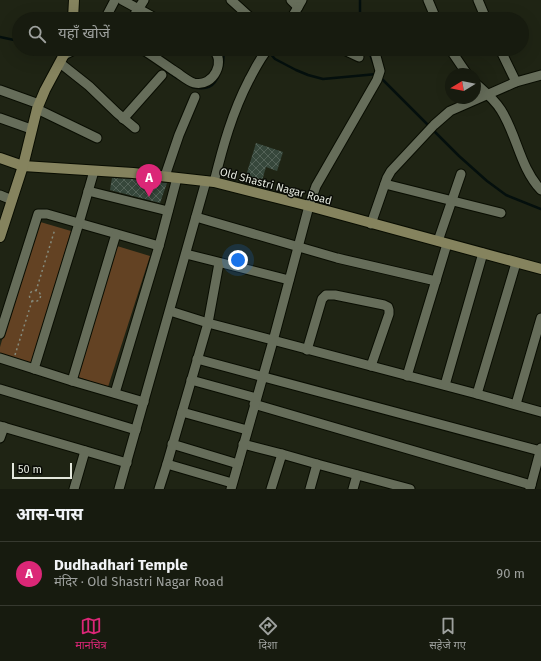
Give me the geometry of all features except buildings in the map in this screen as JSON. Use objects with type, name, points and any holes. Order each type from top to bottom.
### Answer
[{"type":"street","points":[[73,12],[74,0]]},
{"type":"street","points":[[108,12],[114,0]]},
{"type":"street","points":[[122,0],[144,12]]},
{"type":"street","points":[[136,12],[144,0]]},
{"type":"street","points":[[231,0],[244,12]]},
{"type":"street","points":[[291,0],[300,3],[295,12]]},
{"type":"street","points":[[428,0],[433,12]]},
{"type":"street","points":[[478,0],[483,12]]},
{"type":"street","points":[[0,237],[23,166],[31,129],[38,106],[64,56],[89,86],[135,128]]},
{"type":"street","points":[[152,56],[189,81],[201,83],[210,81],[214,77],[219,56]]},
{"type":"street","points":[[119,489],[196,217],[223,145],[229,124],[247,84],[263,56]]},
{"type":"street","points":[[167,464],[231,486],[273,341],[309,206],[321,176],[378,77],[375,56]]},
{"type":"street","points":[[455,56],[463,68]]},
{"type":"street","points":[[503,56],[516,82]]},
{"type":"street","points":[[123,118],[162,75]]},
{"type":"street","points":[[371,224],[385,184],[392,171],[434,125],[450,111],[516,82],[541,76]]},
{"type":"street","points":[[481,89],[501,109],[530,175],[541,190]]},
{"type":"street","points":[[0,90],[38,106],[97,138]]},
{"type":"street","points":[[165,176],[179,135],[195,97]]},
{"type":"street","points":[[0,118],[31,129]]},
{"type":"street","name":"Old Shastri Nagar Road","points":[[0,158],[23,166],[94,170],[210,181],[309,206],[541,269]]},
{"type":"street","points":[[34,369],[94,170]]},
{"type":"street","points":[[407,376],[436,281],[442,242],[451,201],[461,174]]},
{"type":"street","points":[[115,393],[159,246],[177,178]]},
{"type":"street","points":[[385,184],[501,213]]},
{"type":"street","points":[[88,191],[168,212]]},
{"type":"street","points":[[0,195],[12,200]]},
{"type":"street","points":[[0,334],[38,214],[47,214],[159,246]]},
{"type":"street","points":[[196,217],[298,248],[436,281]]},
{"type":"street","points":[[72,381],[116,234]]},
{"type":"street","points":[[445,386],[483,253]]},
{"type":"street","points":[[186,254],[289,280]]},
{"type":"street","points":[[159,489],[208,323],[219,263]]},
{"type":"street","points":[[477,394],[516,263]]},
{"type":"street","points":[[307,350],[322,299],[326,295],[334,295],[384,305],[388,307],[389,314],[371,366]]},
{"type":"street","points":[[170,311],[273,341],[516,404],[541,412]]},
{"type":"street","points":[[516,404],[541,318]]},
{"type":"street","points":[[0,358],[144,402]]},
{"type":"street","points":[[191,380],[530,487],[540,449],[197,359]]},
{"type":"street","points":[[0,389],[136,430]]},
{"type":"street","points":[[182,412],[247,430]]},
{"type":"street","points":[[0,438],[2,426],[127,463]]},
{"type":"street","points":[[172,444],[238,464]]},
{"type":"street","points":[[242,444],[357,475],[388,486],[410,489]]},
{"type":"street","points":[[74,489],[85,451]]},
{"type":"street","points":[[272,489],[282,454]]},
{"type":"street","points":[[310,489],[317,464]]},
{"type":"street","points":[[353,489],[357,475]]},
{"type":"path","points":[[36,291],[55,229]]},
{"type":"path","points":[[15,355],[32,301],[29,298],[29,295],[32,291],[36,291]]},
{"type":"path","points":[[32,301],[36,302],[39,299],[40,295],[36,291]]},
{"type":"shaded area","points":[[37,221],[71,231],[32,363],[0,354],[0,347]]},
{"type":"shaded area","points":[[117,246],[150,256],[108,387],[78,377]]},
{"type":"waterway","points":[[360,0],[360,12]]},
{"type":"waterway","points":[[0,37],[12,40]]},
{"type":"waterway","points":[[222,67],[224,56]]},
{"type":"waterway","points":[[272,56],[275,59],[296,70],[323,79],[377,74]]},
{"type":"waterway","points":[[371,56],[375,67]]},
{"type":"waterway","points":[[168,72],[177,78]]},
{"type":"waterway","points":[[192,87],[209,87],[215,82],[219,74]]},
{"type":"waterway","points":[[380,77],[459,156],[487,181],[506,195],[541,209]]},
{"type":"place","name":"Dudhadhari Temple","points":[[149,197]]}]
